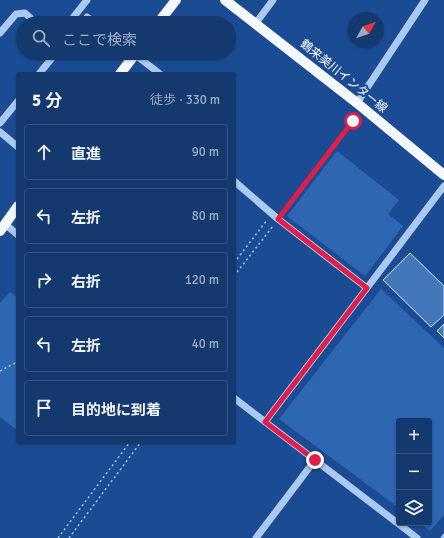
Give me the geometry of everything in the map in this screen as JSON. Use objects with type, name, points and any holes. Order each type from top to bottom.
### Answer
[{"type":"main road","points":[[163,16],[176,0]]},
{"type":"main road","name":"鶴来美川インター線","points":[[225,0],[357,103],[444,175]]},
{"type":"main road","points":[[122,72],[130,60]]},
{"type":"main road","points":[[2,227],[16,209]]},
{"type":"street","points":[[74,16],[87,0]]},
{"type":"street","points":[[256,23],[273,0]]},
{"type":"street","points":[[357,103],[425,0]]},
{"type":"street","points":[[0,33],[16,14],[25,13],[28,16]]},
{"type":"street","points":[[41,72],[50,60]]},
{"type":"street","points":[[142,60],[158,72]]},
{"type":"street","points":[[0,123],[16,103]]},
{"type":"street","points":[[0,132],[16,145]]},
{"type":"street","points":[[236,183],[278,219],[367,288]]},
{"type":"street","points":[[265,422],[444,186]]},
{"type":"street","points":[[2,227],[16,234]]},
{"type":"street","points":[[236,400],[417,538]]},
{"type":"street","points":[[256,538],[315,460]]},
{"type":"path","points":[[236,273],[353,121]]},
{"type":"path","points":[[236,260],[272,214]]},
{"type":"path","points":[[0,371],[16,362]]},
{"type":"path","points":[[58,538],[128,444]]},
{"type":"path","points":[[69,538],[140,444]]},
{"type":"shaded area","points":[[337,151],[399,200],[388,214],[403,226],[365,276],[287,216]]},
{"type":"shaded area","points":[[381,289],[444,348],[444,515],[430,531],[423,526],[432,526],[432,418],[396,418],[396,506],[279,419]]},
{"type":"shaded area","points":[[10,292],[16,296],[16,429],[0,417],[0,303]]},
{"type":"building","points":[[410,253],[444,286],[444,315],[431,327],[383,280]]},
{"type":"building","points":[[444,324],[444,338],[437,331]]},
{"type":"route","points":[[315,460],[265,422],[367,288],[278,219],[353,121]]}]
